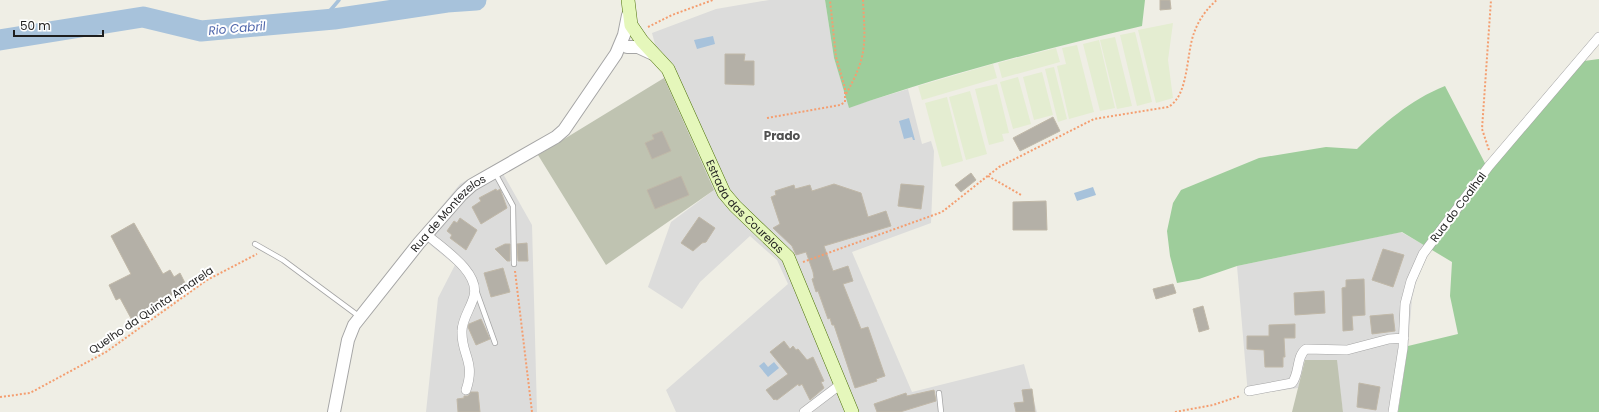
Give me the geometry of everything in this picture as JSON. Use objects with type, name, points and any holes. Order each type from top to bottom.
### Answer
[{"type":"main road","name":"Estrada das Courelas","points":[[628,7],[631,25],[636,34],[670,73],[724,193],[735,206],[783,250],[792,266],[852,412]]},
{"type":"street","points":[[624,44],[628,7]]},
{"type":"street","points":[[624,44],[633,41],[636,34]]},
{"type":"street","name":"Rua do Coalhal","points":[[1393,412],[1404,338],[1405,304],[1420,260],[1492,161],[1599,37]]},
{"type":"street","points":[[624,44],[638,47],[656,56]]},
{"type":"street","name":"Rua de Montezelos","points":[[334,412],[348,340],[360,317],[426,234],[468,188],[556,137],[564,130],[624,44]]},
{"type":"street","points":[[426,234],[467,271],[474,285],[473,301],[462,329],[470,369],[470,379],[466,390]]},
{"type":"street","points":[[1248,392],[1292,383],[1296,376],[1301,354],[1306,348],[1347,350],[1389,339],[1404,338]]},
{"type":"street","points":[[804,412],[841,384]]},
{"type":"lane","points":[[495,172],[513,206],[514,264]]},
{"type":"lane","points":[[255,244],[284,260],[360,317]]},
{"type":"lane","points":[[474,285],[495,343]]},
{"type":"lane","points":[[939,393],[941,412]]},
{"type":"path","points":[[636,34],[672,15],[713,0]]},
{"type":"path","points":[[830,0],[836,57],[846,96]]},
{"type":"path","points":[[767,118],[840,105],[845,102],[846,96],[864,56],[863,0]]},
{"type":"path","points":[[792,266],[942,212],[999,167],[1094,119],[1168,107],[1173,104],[1181,92],[1196,29],[1208,9],[1217,0]]},
{"type":"path","points":[[1491,0],[1482,129],[1492,161]]},
{"type":"path","points":[[988,176],[1021,195]]},
{"type":"path","name":"Quelho da Quinta Amarela","points":[[0,397],[30,393],[106,352],[207,280],[265,249]]},
{"type":"path","points":[[514,264],[519,316],[532,412]]},
{"type":"path","points":[[1175,412],[1234,399],[1248,392]]},
{"type":"shaded area","points":[[769,0],[825,0],[834,58],[849,107],[908,89],[922,144],[931,141],[934,151],[931,223],[852,252],[912,392],[1024,364],[1037,412],[676,412],[666,390],[788,284],[777,260],[750,236],[700,282],[682,309],[648,287],[671,222],[714,190],[664,78],[652,33],[716,9]]},
{"type":"shaded area","points":[[1173,23],[1168,60],[1173,98],[1156,103],[1138,30]]},
{"type":"shaded area","points":[[1135,32],[1152,102],[1137,106],[1120,35]]},
{"type":"shaded area","points":[[1115,37],[1132,106],[1117,109],[1100,40]]},
{"type":"shaded area","points":[[1099,40],[1115,108],[1100,111],[1083,44]]},
{"type":"shaded area","points":[[1077,45],[1094,112],[1069,119],[1057,66],[1066,64],[1062,48]]},
{"type":"shaded area","points":[[1056,48],[1060,62],[1002,78],[998,63]]},
{"type":"shaded area","points":[[993,64],[997,78],[922,100],[918,86]]},
{"type":"shaded area","points":[[1054,67],[1067,119],[1058,122],[1045,69]]},
{"type":"shaded area","points":[[1042,72],[1053,115],[1034,120],[1023,77]]},
{"type":"shaded area","points":[[1018,77],[1031,124],[1013,129],[1000,82]]},
{"type":"shaded area","points":[[664,78],[714,190],[606,265],[538,155]]},
{"type":"shaded area","points":[[997,84],[1009,133],[1002,134],[1004,141],[989,145],[975,89]]},
{"type":"shaded area","points":[[970,91],[987,154],[966,160],[949,97]]},
{"type":"shaded area","points":[[947,97],[963,161],[942,167],[925,103]]},
{"type":"shaded area","points":[[497,163],[532,225],[537,412],[426,412],[438,298],[455,265],[418,235],[460,184]]},
{"type":"shaded area","points":[[1401,232],[1431,249],[1418,275],[1412,299],[1408,346],[1398,412],[1343,412],[1336,360],[1305,360],[1298,388],[1248,395],[1237,266]]},
{"type":"shaded area","points":[[1305,360],[1337,360],[1343,412],[1292,412]]},
{"type":"green space","points":[[825,0],[1145,0],[1142,26],[994,63],[921,84],[849,108],[834,58]]},
{"type":"green space","points":[[1599,59],[1599,412],[1398,412],[1408,346],[1458,334],[1450,296],[1452,262],[1402,232],[1237,266],[1199,279],[1177,283],[1170,256],[1167,231],[1173,203],[1181,190],[1259,158],[1326,147],[1357,149],[1387,122],[1409,105],[1445,86],[1489,171],[1584,61]]},
{"type":"water","points":[[713,36],[715,44],[697,49],[694,40]]},
{"type":"water","points":[[909,118],[915,140],[913,140],[912,137],[904,139],[899,121]]},
{"type":"water","points":[[1093,187],[1096,195],[1077,201],[1074,193]]},
{"type":"water","points":[[764,362],[768,367],[774,362],[779,368],[768,377],[759,366]]},
{"type":"building","points":[[1160,0],[1170,0],[1171,9],[1160,10]]},
{"type":"building","points":[[725,54],[745,54],[744,61],[754,61],[754,85],[725,84]]},
{"type":"building","points":[[1053,117],[1060,131],[1020,151],[1013,138]]},
{"type":"building","points":[[662,131],[671,151],[652,159],[645,143],[654,139],[652,135]]},
{"type":"building","points":[[971,173],[976,180],[961,192],[955,185]]},
{"type":"building","points":[[681,176],[689,195],[655,209],[647,190]]},
{"type":"building","points":[[834,184],[861,193],[868,217],[886,211],[891,226],[824,246],[833,271],[848,266],[853,281],[843,284],[861,329],[868,327],[885,376],[876,379],[877,381],[855,388],[834,325],[832,325],[830,318],[828,319],[818,291],[816,292],[812,279],[814,278],[813,272],[806,252],[796,255],[792,246],[773,228],[780,224],[771,197],[776,195],[775,191],[794,185],[795,189],[810,185],[812,191]]},
{"type":"building","points":[[901,184],[924,186],[921,209],[898,206]]},
{"type":"building","points":[[496,189],[497,191],[500,189],[507,208],[481,224],[472,207],[481,201],[479,198]]},
{"type":"building","points":[[1046,201],[1047,230],[1013,230],[1013,202]]},
{"type":"building","points":[[699,217],[715,228],[706,242],[702,243],[693,251],[681,243]]},
{"type":"building","points":[[460,218],[477,230],[466,250],[450,238],[452,235],[447,231],[454,221],[457,223]]},
{"type":"building","points":[[134,223],[163,274],[170,270],[174,277],[180,273],[186,285],[133,322],[120,298],[116,300],[109,285],[131,274],[111,236]]},
{"type":"building","points":[[527,243],[528,261],[518,261],[517,244]]},
{"type":"building","points":[[505,244],[510,244],[510,261],[507,261],[495,249]]},
{"type":"building","points":[[1383,249],[1404,255],[1393,287],[1372,280]]},
{"type":"building","points":[[503,268],[510,292],[491,297],[484,273]]},
{"type":"building","points":[[1364,279],[1365,315],[1352,316],[1353,330],[1343,331],[1342,288],[1346,287],[1346,280]]},
{"type":"building","points":[[1173,284],[1176,293],[1156,299],[1153,289]]},
{"type":"building","points":[[1324,291],[1325,313],[1295,315],[1294,293]]},
{"type":"building","points":[[1203,306],[1209,329],[1199,332],[1193,309]]},
{"type":"building","points":[[1393,314],[1395,331],[1372,334],[1370,316]]},
{"type":"building","points":[[481,319],[490,339],[476,345],[468,327],[469,324]]},
{"type":"building","points":[[1295,324],[1295,338],[1284,338],[1285,357],[1283,357],[1283,367],[1265,367],[1264,350],[1247,349],[1247,336],[1269,336],[1269,325]]},
{"type":"building","points":[[784,341],[790,349],[793,346],[796,350],[798,349],[807,360],[813,357],[824,381],[821,382],[824,388],[810,400],[802,384],[799,386],[798,384],[777,400],[774,400],[766,390],[788,374],[770,352]]},
{"type":"building","points":[[1359,383],[1380,387],[1376,410],[1357,407]]},
{"type":"building","points":[[1032,389],[1035,412],[1016,412],[1014,403],[1024,402],[1022,390]]},
{"type":"building","points":[[934,390],[936,401],[900,412],[877,412],[874,404],[906,393],[907,396]]},
{"type":"building","points":[[471,392],[478,392],[480,412],[458,412],[457,399],[468,396]]},
{"type":"waterway","points":[[322,20],[339,0]]},
{"type":"waterway","name":"Rio Cabril","points":[[0,40],[143,17],[201,31],[334,19],[447,2],[476,0]]},
{"type":"district","name":"Prado","points":[[782,135]]}]
